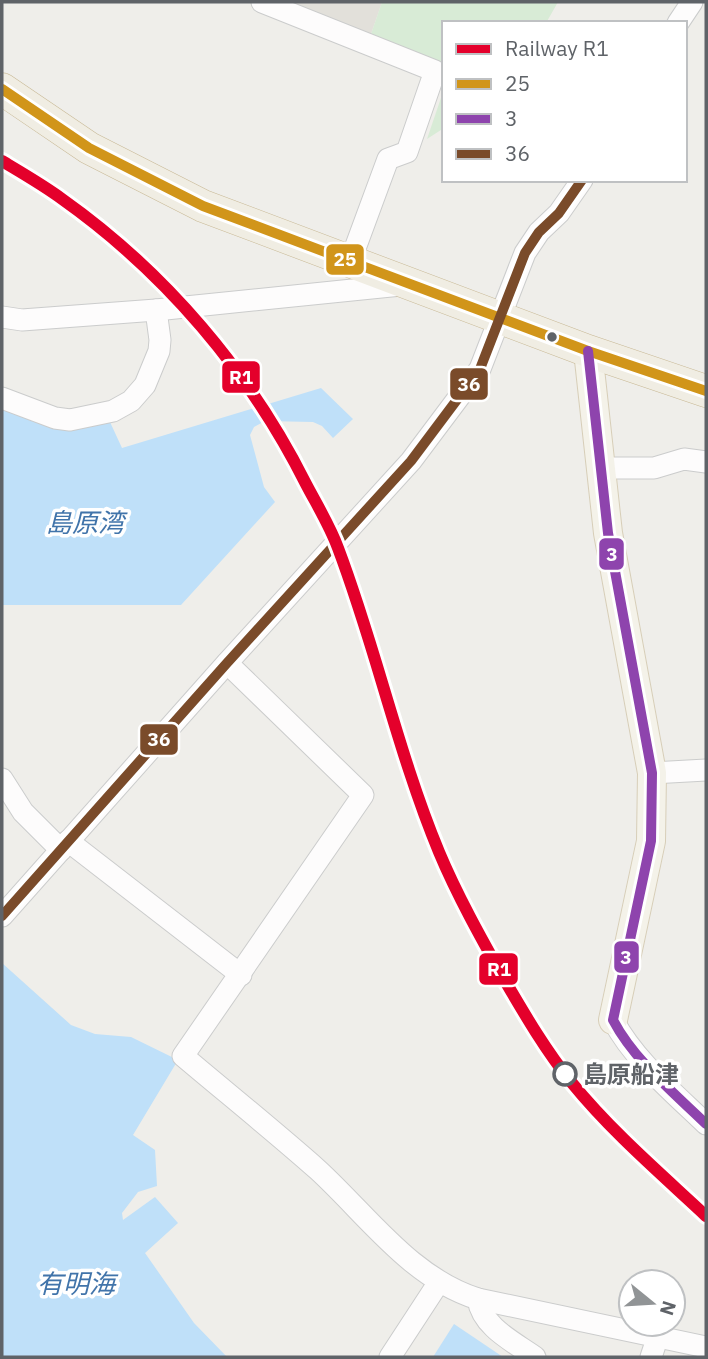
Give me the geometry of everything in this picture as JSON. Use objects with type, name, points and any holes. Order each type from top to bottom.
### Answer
[{"type":"highway","points":[[2,89],[89,148],[203,206],[588,351],[706,391]]},
{"type":"main road","points":[[588,351],[611,546],[652,773],[651,841],[613,1020]]},
{"type":"street","points":[[262,2],[435,71],[407,152],[387,159],[350,261]]},
{"type":"street","points":[[679,21],[692,2]]},
{"type":"street","points":[[2,916],[411,461],[480,369],[526,253],[539,232],[559,213],[581,182]]},
{"type":"street","points":[[2,317],[22,320],[156,310],[410,284]]},
{"type":"street","points":[[2,398],[55,418],[70,420],[113,411],[131,401],[145,385],[159,351],[156,310]]},
{"type":"street","points":[[601,468],[653,468],[684,458],[706,461]]},
{"type":"street","points":[[227,663],[363,795],[183,1056],[318,1171],[396,1249],[439,1282],[461,1294],[478,1299],[617,1328]]},
{"type":"street","points":[[652,773],[706,770]]},
{"type":"street","points":[[2,779],[23,812],[64,846],[241,975]]},
{"type":"street","points":[[613,1020],[619,1031],[668,1087],[706,1124]]},
{"type":"street","points":[[390,1357],[439,1282]]},
{"type":"street","points":[[478,1299],[480,1312],[491,1325],[535,1357]]},
{"type":"street","points":[[651,1357],[657,1338]]},
{"type":"street","points":[[667,1338],[706,1347]]},
{"type":"shaded area","points":[[287,2],[382,2],[370,37]]},
{"type":"green space","points":[[382,2],[558,2],[547,21],[442,21],[442,66],[370,37]]},
{"type":"green space","points":[[442,95],[442,129],[427,139]]},
{"type":"water","name":"島原湾","points":[[321,388],[353,419],[333,438],[322,426],[313,422],[265,421],[254,427],[250,435],[264,487],[275,502],[181,605],[2,605],[2,407],[54,426],[110,422],[122,448]]},
{"type":"water","name":"有明海","points":[[2,963],[71,1025],[95,1034],[131,1037],[178,1060],[133,1135],[155,1150],[157,1186],[138,1192],[122,1213],[123,1220],[155,1197],[178,1223],[145,1253],[194,1323],[227,1357],[2,1357]]},
{"type":"water","points":[[454,1324],[503,1357],[433,1357]]},
{"type":"rail line","name":"R1","points":[[2,161],[62,199],[136,259],[202,327],[259,402],[284,443],[335,540],[424,815],[454,884],[487,948],[536,1032],[572,1083],[620,1135],[706,1216]]},
{"type":"transit line","name":"25","points":[[2,89],[89,148],[203,206],[588,351],[706,391]]},
{"type":"transit line","name":"36","points":[[2,916],[411,461],[480,369],[525,253],[539,232],[559,213],[581,182]]},
{"type":"transit line","name":"3","points":[[588,351],[608,533],[652,773],[651,841],[613,1020],[643,1062],[706,1124]]},
{"type":"place","name":"島原船津","points":[[565,1074]]}]
